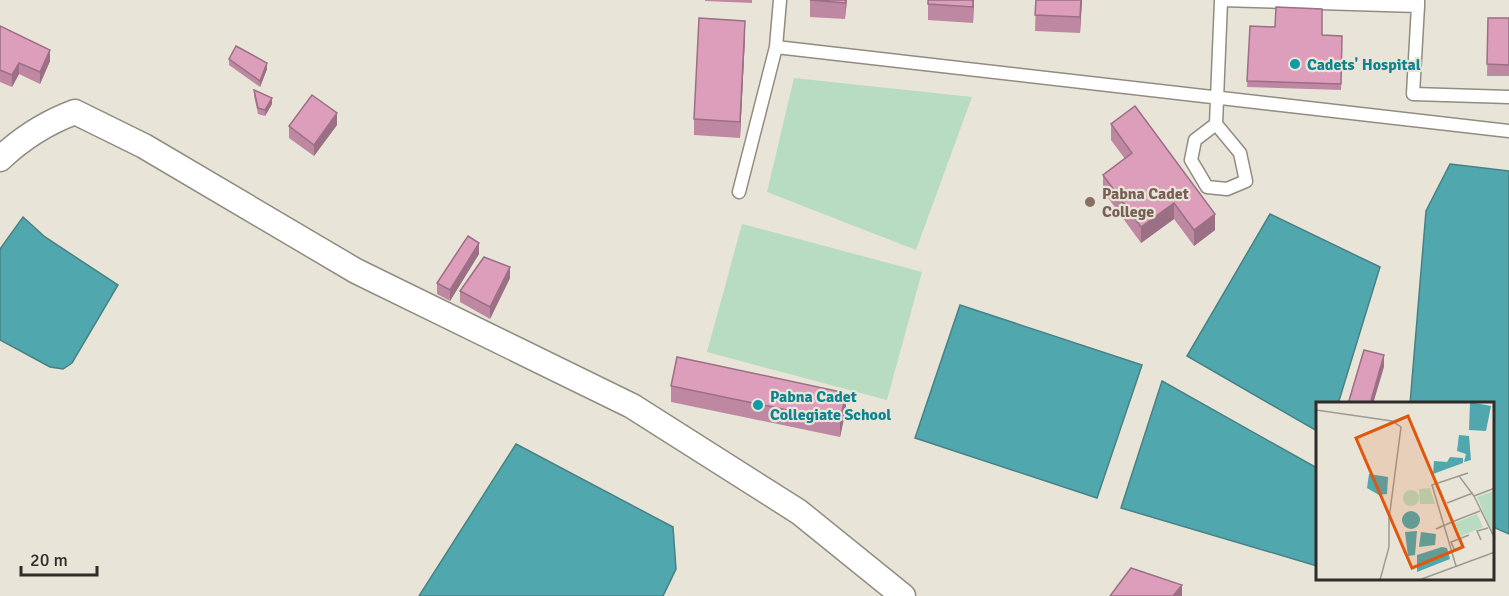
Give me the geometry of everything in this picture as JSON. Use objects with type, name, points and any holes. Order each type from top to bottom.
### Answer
[{"type":"street","points":[[0,159],[27,138],[75,112],[106,126],[214,186],[356,270],[632,406],[799,512],[903,596]]},
{"type":"lane","points":[[739,192],[776,47],[780,0]]},
{"type":"lane","points":[[1216,124],[1195,140],[1191,160],[1207,187],[1227,189],[1246,181],[1240,153],[1216,124],[1221,0],[1418,3],[1413,94],[1509,97]]},
{"type":"lane","points":[[776,47],[1509,131]]},
{"type":"green space","points":[[794,78],[972,97],[916,250],[767,192]]},
{"type":"green space","points":[[742,224],[922,272],[887,400],[707,352]]},
{"type":"water","points":[[1450,164],[1509,171],[1509,534],[1494,527],[1494,402],[1410,402],[1426,211]]},
{"type":"water","points":[[1270,214],[1380,267],[1339,402],[1316,402],[1316,430],[1187,356]]},
{"type":"water","points":[[23,217],[45,237],[118,285],[72,363],[63,369],[50,367],[0,340],[0,249]]},
{"type":"water","points":[[960,305],[1142,365],[1097,498],[915,438]]},
{"type":"water","points":[[1162,381],[1316,467],[1316,566],[1121,508]]},
{"type":"water","points":[[516,444],[673,527],[676,569],[663,596],[419,596]]},
{"type":"building","points":[[810,0],[846,0],[845,3]]},
{"type":"building","points":[[928,0],[973,0],[973,7],[928,4]]},
{"type":"building","points":[[1036,0],[1081,0],[1080,17],[1035,15]]},
{"type":"building","name":"Cadets' Hospital","points":[[1276,7],[1322,9],[1322,35],[1342,36],[1341,84],[1247,81],[1250,26],[1275,27]]},
{"type":"building","points":[[699,18],[745,21],[740,122],[694,119]]},
{"type":"building","points":[[1488,18],[1509,18],[1509,65],[1487,64]]},
{"type":"building","points":[[0,26],[50,50],[40,72],[19,63],[12,75],[0,70]]},
{"type":"building","points":[[236,46],[267,63],[260,81],[229,59]]},
{"type":"building","points":[[254,90],[272,98],[265,110],[258,108]]},
{"type":"building","points":[[312,95],[337,113],[314,145],[289,126]]},
{"type":"building","points":[[1135,106],[1215,214],[1194,230],[1174,203],[1141,227],[1103,175],[1132,153],[1111,124]]},
{"type":"building","points":[[468,236],[479,243],[450,290],[437,283]]},
{"type":"building","points":[[484,257],[510,267],[490,307],[460,291]]},
{"type":"building","points":[[1364,350],[1384,355],[1371,402],[1349,402]]},
{"type":"building","points":[[677,357],[846,393],[840,421],[671,386]]},
{"type":"building","points":[[1131,568],[1182,585],[1173,596],[1110,596]]},
{"type":"place","name":"Cadets' Hospital","points":[[1295,64]]},
{"type":"place","name":"Pabna Cadet College","points":[[1090,202]]},
{"type":"place","name":"Pabna Cadet Collegiate School","points":[[758,405]]}]
